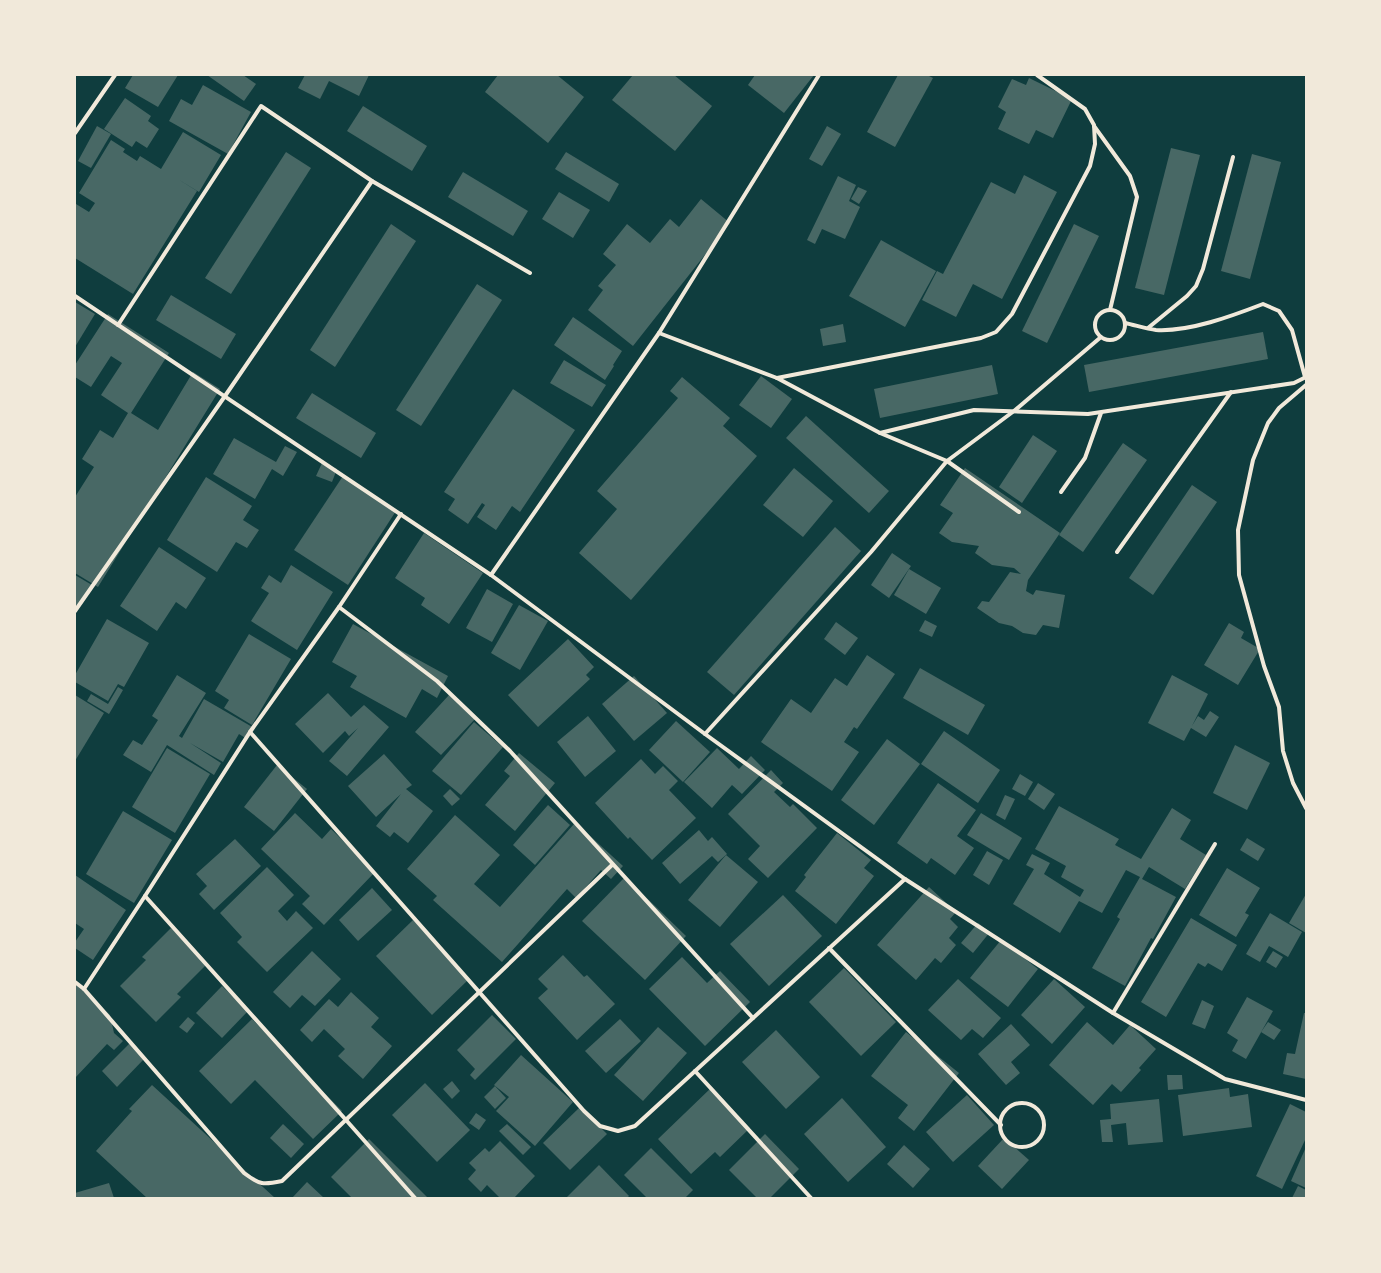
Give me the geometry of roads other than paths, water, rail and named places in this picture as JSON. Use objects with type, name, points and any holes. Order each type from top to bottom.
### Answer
[{"type":"street","points":[[75,132],[115,75]]},
{"type":"street","points":[[491,575],[659,333],[819,75]]},
{"type":"street","points":[[1037,75],[1085,109],[1094,125],[1130,176],[1136,197],[1110,310]]},
{"type":"street","points":[[118,325],[261,106],[372,181],[530,274]]},
{"type":"street","points":[[777,378],[982,338],[996,332],[1012,314],[1090,166],[1096,144],[1094,125]]},
{"type":"street","points":[[1148,328],[1187,296],[1196,286],[1203,269],[1233,157]]},
{"type":"street","points":[[75,612],[372,181]]},
{"type":"street","points":[[75,296],[491,575],[705,734],[905,879],[1113,1012],[1225,1079],[1306,1100]]},
{"type":"street","points":[[880,433],[974,410],[1088,414],[1100,413],[1294,383],[1306,377],[1292,330],[1279,311],[1263,304],[1240,314],[1186,328],[1155,330],[1125,323]]},
{"type":"street","points":[[1110,310],[1121,314],[1125,323],[1125,329],[1118,338],[1108,340],[1101,337],[1097,333],[1097,318],[1100,314],[1110,310]]},
{"type":"street","points":[[659,333],[777,378],[880,433],[947,461],[1019,512]]},
{"type":"street","points":[[705,734],[871,552],[947,461],[1014,411],[1101,337]]},
{"type":"street","points":[[1306,385],[1279,408],[1268,423],[1254,460],[1238,530],[1239,575],[1264,666],[1279,707],[1284,751],[1289,770],[1293,783],[1306,808]]},
{"type":"street","points":[[1117,552],[1231,392]]},
{"type":"street","points":[[1061,492],[1085,458],[1100,413]]},
{"type":"street","points":[[84,989],[250,732],[339,607],[401,514]]},
{"type":"street","points":[[339,607],[437,681],[510,751],[612,865],[753,1018]]},
{"type":"street","points":[[250,732],[584,1111],[600,1126],[618,1131],[635,1126],[905,879]]},
{"type":"street","points":[[1113,1012],[1215,844]]},
{"type":"street","points":[[75,982],[84,989],[244,1173],[256,1182],[267,1184],[282,1181],[612,865]]},
{"type":"street","points":[[145,896],[414,1198]]},
{"type":"street","points":[[829,948],[1001,1126],[1002,1133],[1012,1144],[1018,1146],[1033,1144],[1039,1139],[1044,1126],[1043,1119],[1036,1108],[1030,1104],[1023,1103],[1010,1107],[1002,1118],[1001,1126]]},
{"type":"street","points":[[695,1071],[811,1198]]}]
